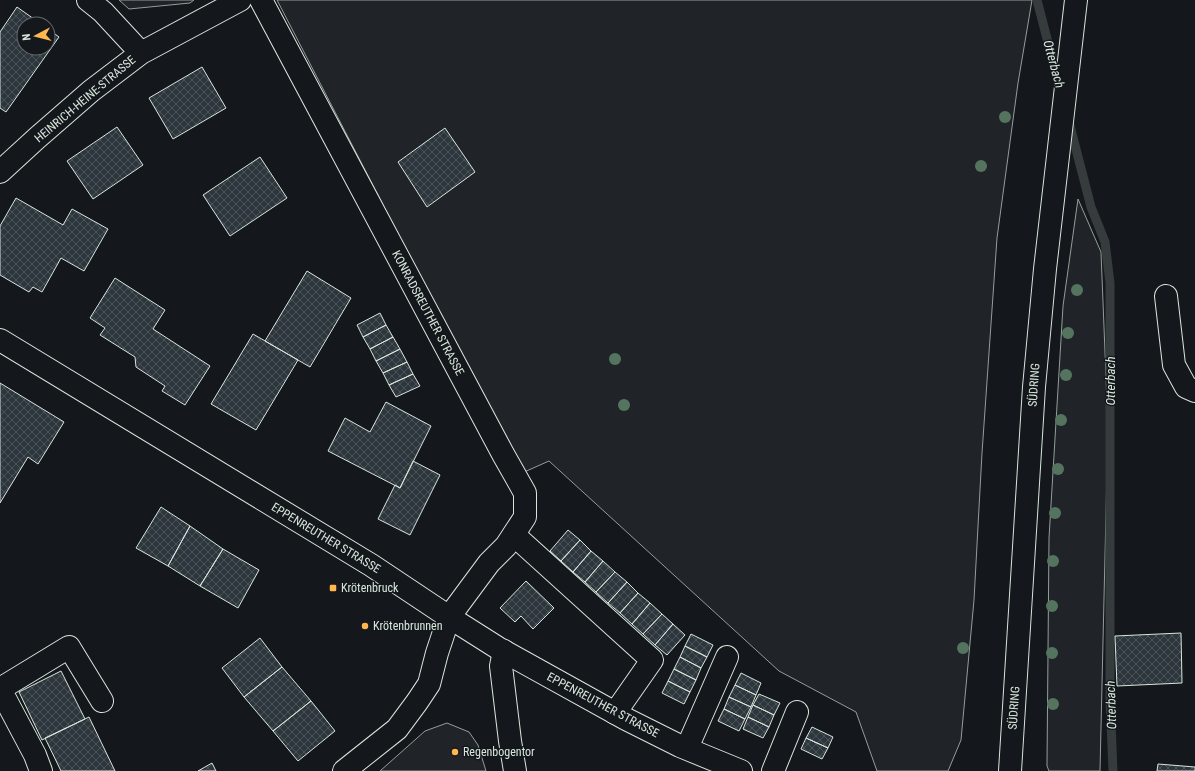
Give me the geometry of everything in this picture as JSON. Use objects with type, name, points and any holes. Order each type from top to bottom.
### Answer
[{"type":"street","points":[[88,0],[103,12],[141,53]]},
{"type":"street","name":"HEINRICH-HEINE-STRASSE","points":[[0,172],[91,91],[141,53],[240,0]]},
{"type":"street","name":"KONRADSREUTHER STRASSE","points":[[261,0],[525,493],[525,517],[514,535],[506,546],[488,563],[449,617],[437,653],[429,684],[397,729],[344,771]]},
{"type":"street","name":"SÜDRING","points":[[1010,771],[1034,386],[1045,269],[1076,0]]},
{"type":"street","points":[[1166,296],[1174,365],[1186,387],[1195,391]]},
{"type":"street","name":"EPPENREUTHER STRASSE","points":[[0,340],[371,565],[449,617],[504,651],[614,712],[687,748],[741,771]]},
{"type":"street","points":[[514,535],[652,660],[614,712]]},
{"type":"street","points":[[41,771],[35,755],[0,689],[69,647],[102,701]]},
{"type":"street","points":[[504,651],[501,666],[515,771]]},
{"type":"street","points":[[687,748],[727,658]]},
{"type":"street","points":[[773,771],[797,712]]},
{"type":"shaded area","points":[[119,0],[194,0],[190,3],[129,9]]},
{"type":"shaded area","points":[[277,0],[1032,0],[1018,83],[997,238],[982,453],[974,600],[961,740],[948,771],[877,771],[856,712],[779,671],[549,461],[522,473]]},
{"type":"shaded area","points":[[1078,199],[1101,252],[1108,427],[1100,771],[1049,771],[1047,766],[1049,538],[1063,306]]},
{"type":"shaded area","points":[[447,723],[469,732],[478,745],[486,771],[380,771],[425,731]]},
{"type":"building","points":[[17,7],[30,16],[16,16],[16,56],[46,56],[6,112],[0,108],[0,32]]},
{"type":"building","points":[[202,67],[226,108],[173,139],[149,98]]},
{"type":"building","points":[[117,127],[143,165],[93,199],[67,161]]},
{"type":"building","points":[[445,128],[475,172],[427,207],[398,162]]},
{"type":"building","points":[[260,157],[287,198],[230,236],[203,195]]},
{"type":"building","points":[[16,198],[63,225],[72,209],[108,229],[84,271],[61,258],[42,292],[33,287],[29,292],[0,275],[0,226]]},
{"type":"building","points":[[307,271],[351,298],[310,367],[265,341]]},
{"type":"building","points":[[115,278],[165,310],[153,329],[210,366],[185,405],[162,391],[165,386],[136,367],[135,357],[100,335],[105,328],[90,318]]},
{"type":"building","points":[[380,313],[386,325],[363,337],[357,325]]},
{"type":"building","points":[[386,325],[393,337],[370,349],[363,337]]},
{"type":"building","points":[[253,334],[298,360],[256,430],[211,404]]},
{"type":"building","points":[[393,337],[400,349],[376,361],[370,349]]},
{"type":"building","points":[[400,349],[407,362],[383,373],[376,361]]},
{"type":"building","points":[[407,362],[413,374],[389,385],[383,373]]},
{"type":"building","points":[[413,374],[420,386],[396,397],[389,385]]},
{"type":"building","points":[[0,383],[64,422],[38,464],[28,457],[0,503]]},
{"type":"building","points":[[386,402],[431,426],[400,488],[328,451],[345,418],[370,432]]},
{"type":"building","points":[[413,461],[440,475],[410,535],[378,519],[395,485],[400,488]]},
{"type":"building","points":[[161,507],[190,526],[168,566],[136,548]]},
{"type":"building","points":[[190,526],[223,549],[200,586],[168,566]]},
{"type":"building","points":[[568,530],[580,540],[561,561],[550,551]]},
{"type":"building","points":[[580,540],[591,551],[573,572],[561,561]]},
{"type":"building","points":[[223,549],[259,570],[238,608],[200,586]]},
{"type":"building","points":[[591,551],[603,561],[585,582],[573,572]]},
{"type":"building","points":[[603,561],[615,572],[596,592],[585,582]]},
{"type":"building","points":[[615,572],[627,582],[608,603],[596,592]]},
{"type":"building","points":[[526,581],[554,608],[533,629],[521,616],[515,622],[500,608]]},
{"type":"building","points":[[627,582],[638,593],[620,613],[608,603]]},
{"type":"building","points":[[638,593],[650,603],[632,624],[620,613]]},
{"type":"building","points":[[650,603],[662,614],[643,634],[632,624]]},
{"type":"building","points":[[662,614],[673,624],[655,645],[643,634]]},
{"type":"building","points":[[673,624],[685,635],[667,655],[655,645]]},
{"type":"building","points":[[1181,633],[1182,683],[1117,686],[1115,636]]},
{"type":"building","points":[[691,634],[713,645],[707,657],[685,646]]},
{"type":"building","points":[[260,638],[282,667],[244,697],[222,668]]},
{"type":"building","points":[[685,646],[707,657],[701,668],[680,657]]},
{"type":"building","points":[[680,657],[701,668],[696,680],[674,669]]},
{"type":"building","points":[[282,667],[311,701],[273,731],[244,697]]},
{"type":"building","points":[[674,669],[696,680],[690,692],[668,681]]},
{"type":"building","points":[[61,671],[85,719],[42,740],[19,692]]},
{"type":"building","points":[[741,673],[761,683],[756,695],[735,685]]},
{"type":"building","points":[[668,681],[690,692],[684,704],[662,693]]},
{"type":"building","points":[[735,685],[756,695],[751,707],[729,697]]},
{"type":"building","points":[[759,694],[780,703],[774,715],[753,705]]},
{"type":"building","points":[[729,697],[751,707],[745,719],[724,709]]},
{"type":"building","points":[[311,701],[335,731],[298,761],[273,731]]},
{"type":"building","points":[[753,705],[774,715],[769,727],[748,717]]},
{"type":"building","points":[[724,709],[745,719],[739,731],[718,721]]},
{"type":"building","points":[[89,717],[115,771],[61,771],[45,738]]},
{"type":"building","points":[[748,717],[769,727],[763,738],[743,729]]},
{"type":"building","points":[[812,727],[833,737],[828,748],[806,738]]},
{"type":"building","points":[[806,738],[828,748],[822,759],[801,749]]},
{"type":"building","points":[[212,763],[216,771],[198,771]]},
{"type":"building","points":[[1158,764],[1195,767],[1195,771],[1157,771]]},
{"type":"waterway","name":"Otterbach","points":[[1037,0],[1059,85]]},
{"type":"waterway","name":"Otterbach","points":[[1069,122],[1091,207],[1105,242],[1110,283],[1110,698],[1113,771]]},
{"type":"place","name":"Krötenbruck","points":[[333,588]]},
{"type":"place","name":"Krötenbrunnen","points":[[365,626]]},
{"type":"place","name":"Regenbogentor","points":[[455,752]]}]
